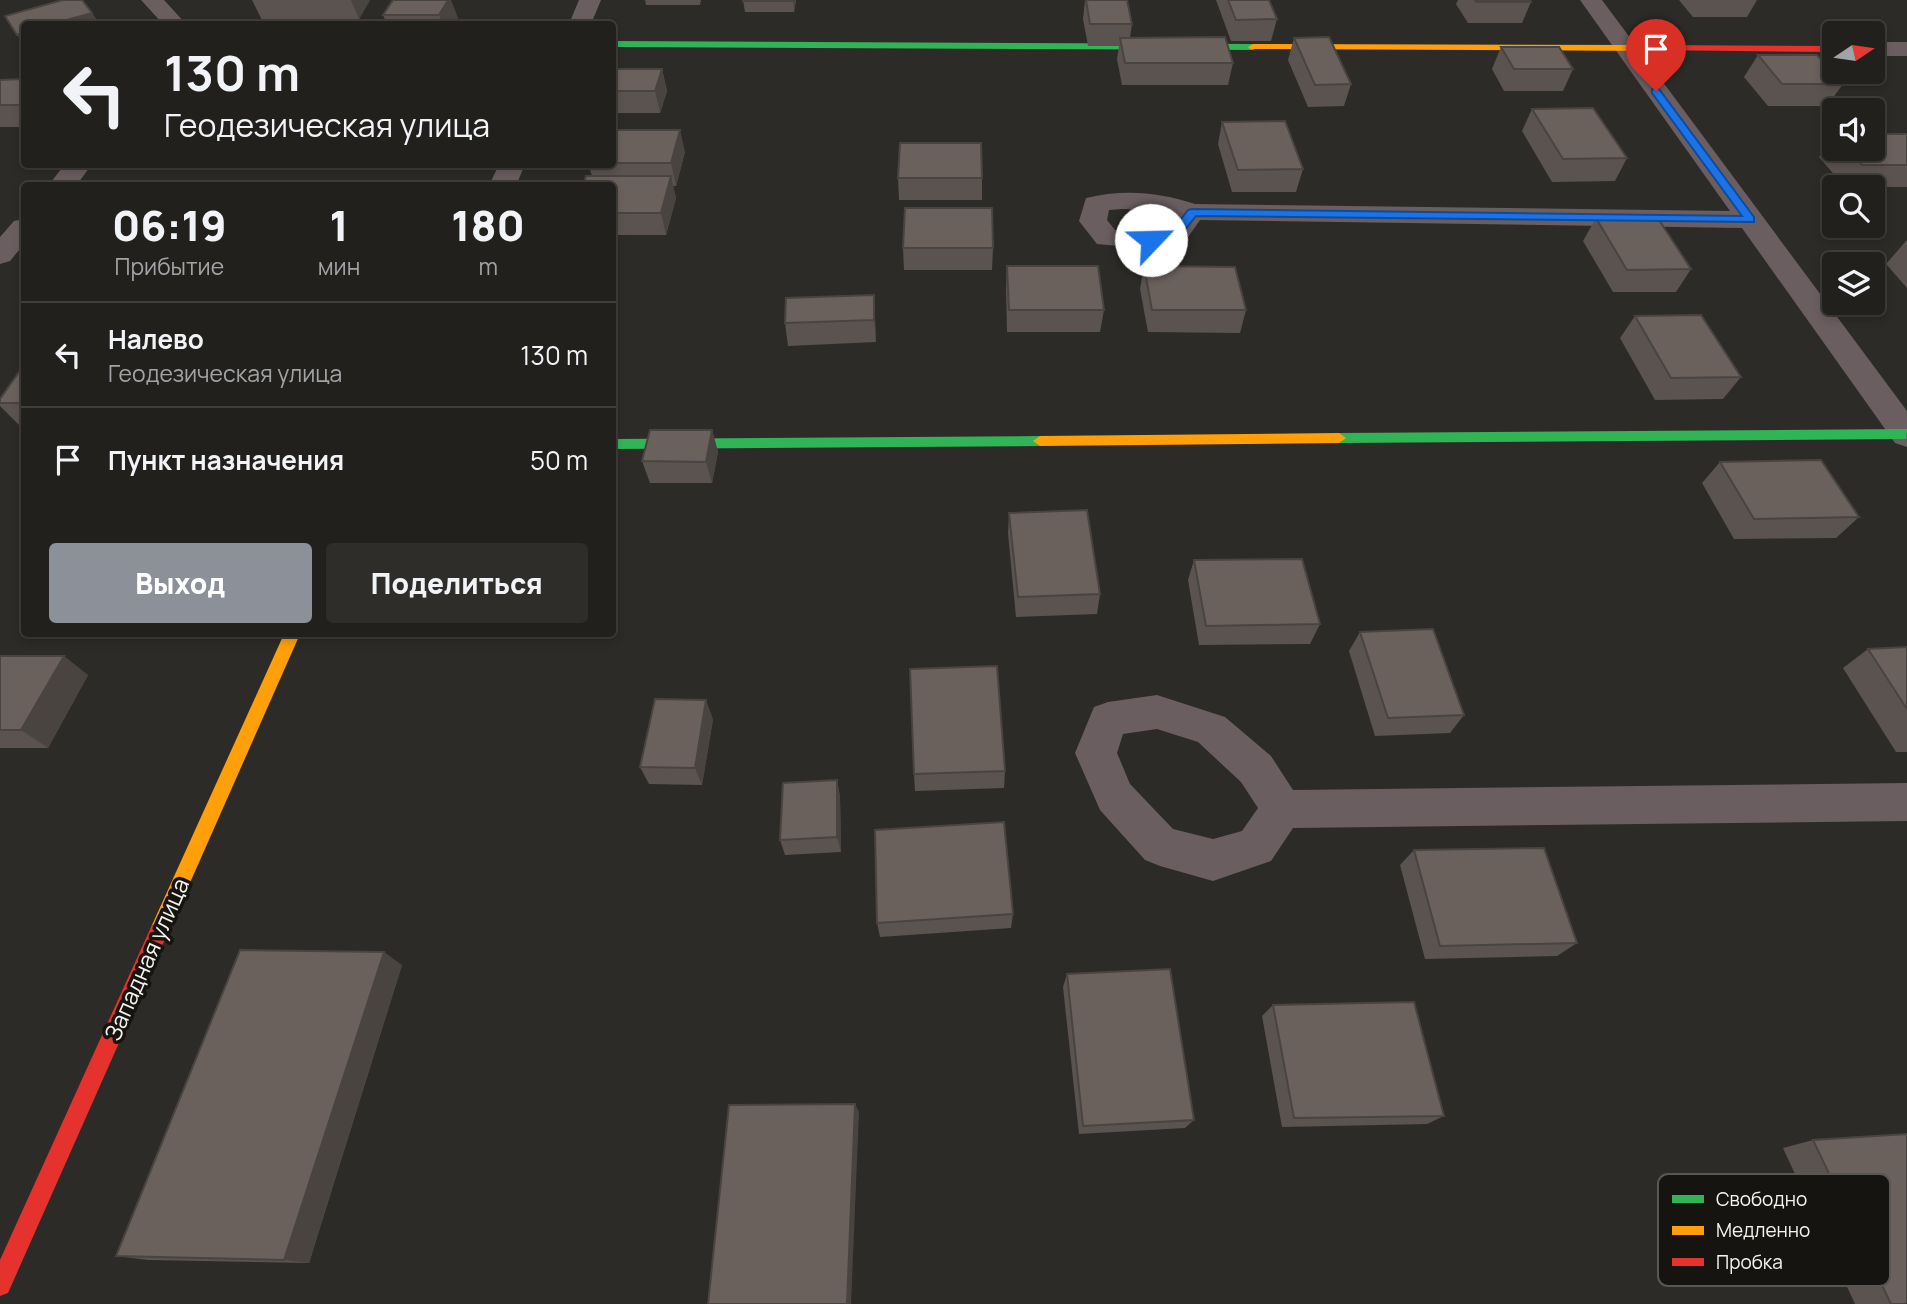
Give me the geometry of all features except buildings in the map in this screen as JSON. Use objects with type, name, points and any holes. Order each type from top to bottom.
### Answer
[{"type":"street","points":[[152,0],[172,21]]},
{"type":"street","points":[[581,21],[590,0]]},
{"type":"street","points":[[1591,0],[1906,435]]},
{"type":"street","points":[[616,44],[1822,49]]},
{"type":"street","points":[[1885,49],[1907,49]]},
{"type":"street","points":[[64,182],[76,168]]},
{"type":"street","points":[[1192,212],[1750,220]]},
{"type":"street","points":[[0,255],[21,230]]},
{"type":"street","points":[[616,444],[1906,435]]},
{"type":"street","name":"Западная улица","points":[[0,1285],[291,637]]},
{"type":"street","points":[[1282,809],[1907,802]]},
{"type":"traffic: fast","points":[[616,44],[1253,47]]},
{"type":"traffic: fast","points":[[1339,438],[1906,434]]},
{"type":"traffic: fast","points":[[616,444],[1040,441]]},
{"type":"traffic: slow","points":[[1253,47],[1653,48]]},
{"type":"traffic: slow","points":[[1040,441],[1339,438]]},
{"type":"traffic: slow","points":[[159,931],[291,637]]},
{"type":"traffic: jam","points":[[1653,48],[1822,49]]},
{"type":"traffic: jam","points":[[0,1285],[159,931]]},
{"type":"route","points":[[1151,240],[1176,234],[1192,212],[1750,220],[1656,91]]}]
